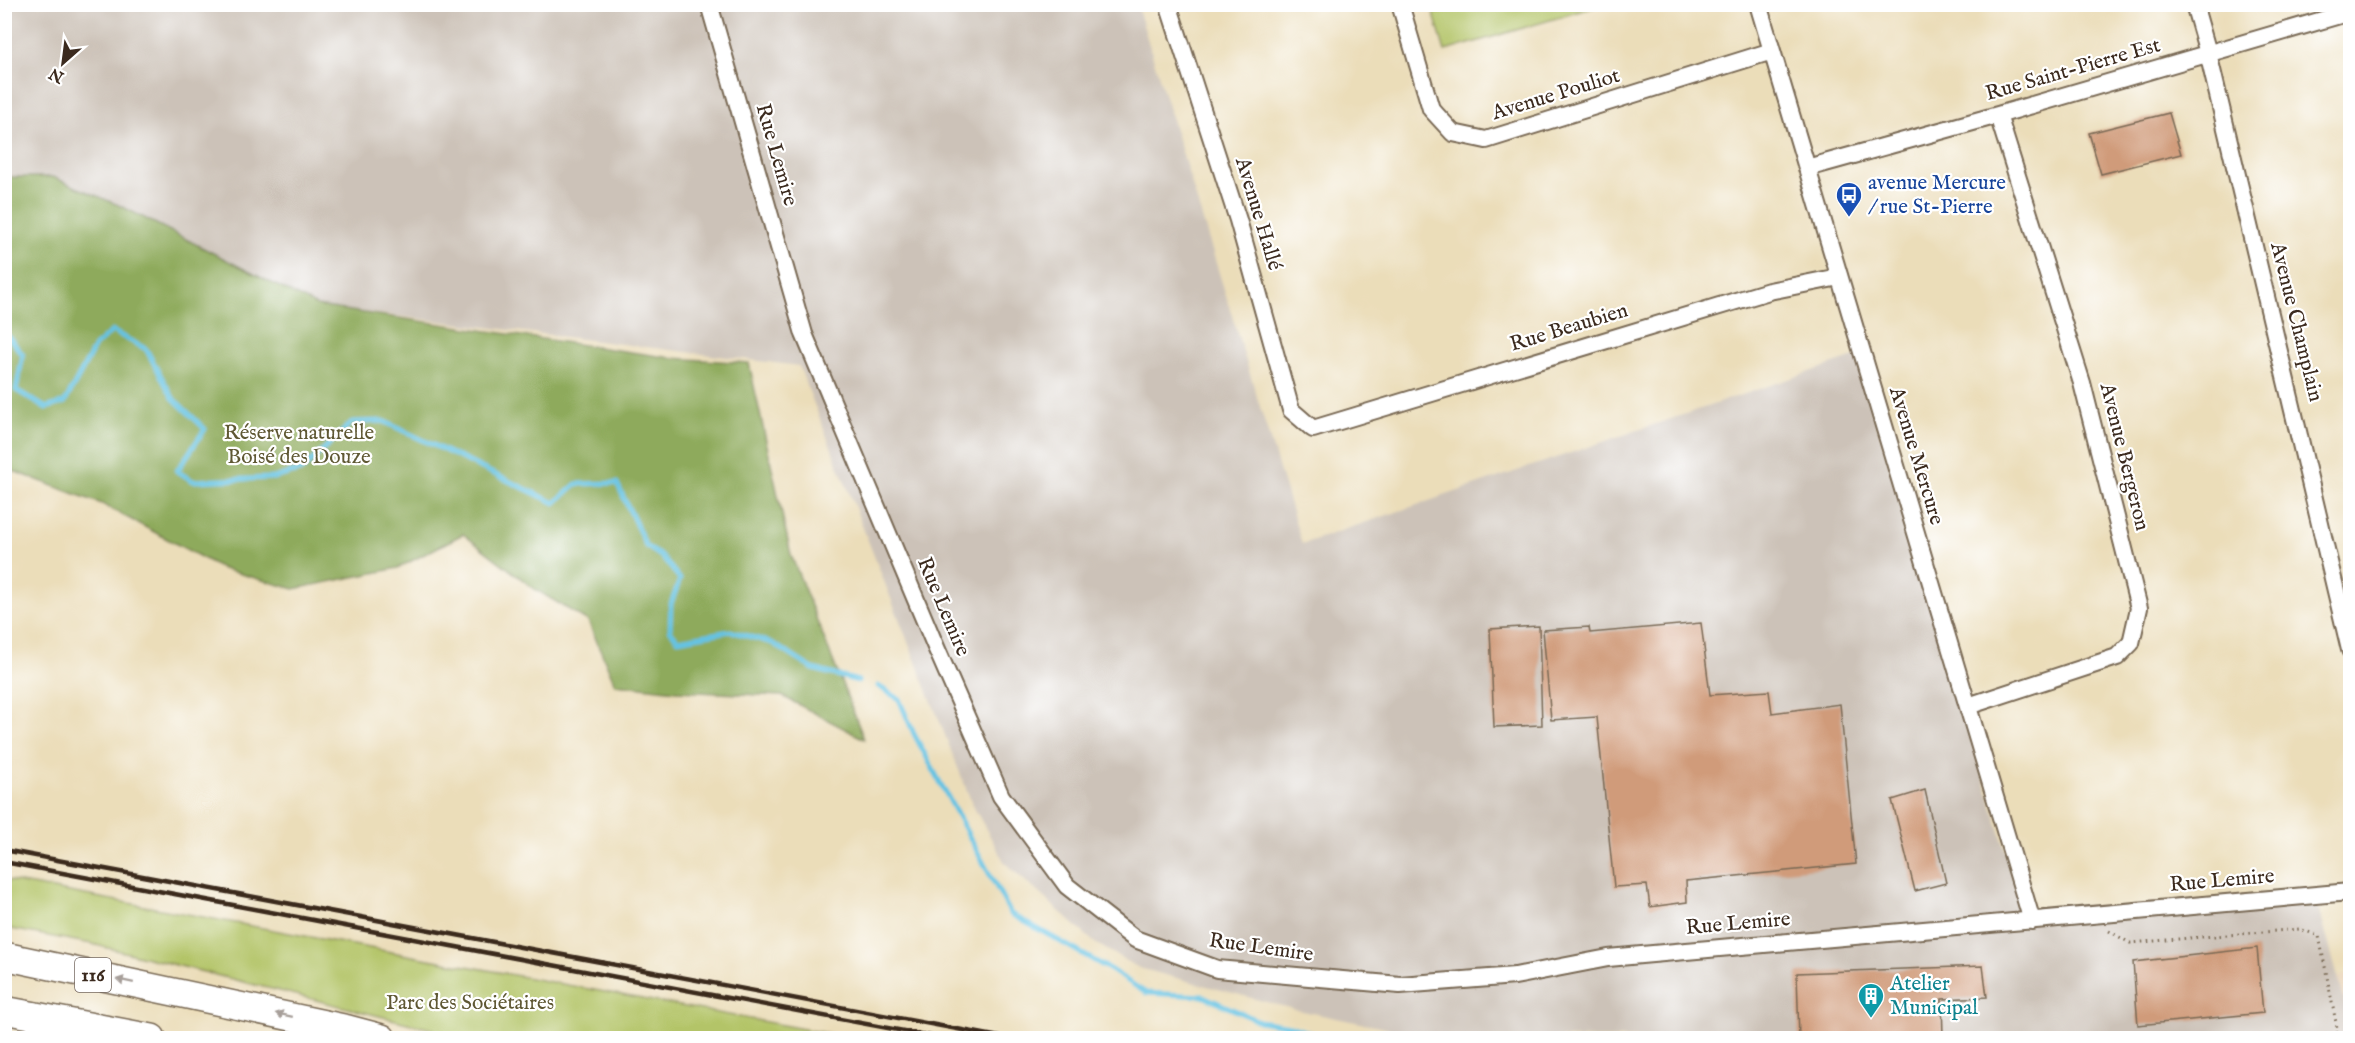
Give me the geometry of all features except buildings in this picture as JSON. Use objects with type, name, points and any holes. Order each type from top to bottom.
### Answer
[{"type":"main road","name":"116","points":[[4,956],[382,1038]]},
{"type":"main road","name":"116","points":[[4,1010],[152,1038]]},
{"type":"street","name":"Rue Lemire","points":[[709,4],[804,334],[934,645],[1002,796],[1067,886],[1135,939],[1216,969],[1400,985],[1515,976],[1608,958],[2350,892]]},
{"type":"street","name":"Avenue Hallé","points":[[1168,4],[1238,220],[1291,410],[1313,429]]},
{"type":"street","name":"Avenue Pouliot","points":[[1400,4],[1431,109],[1453,134],[1486,140],[1772,51]]},
{"type":"street","name":"Avenue Mercure","points":[[1758,4],[2032,921]]},
{"type":"street","name":"Avenue Champlain","points":[[2194,4],[2343,583],[2350,650]]},
{"type":"street","name":"Rue Saint-Pierre Est","points":[[1807,168],[1998,115],[2350,12]]},
{"type":"street","name":"Avenue Bergeron","points":[[1968,706],[2117,657],[2131,643],[2139,608],[2082,383],[1998,115]]},
{"type":"street","name":"Rue Beaubien","points":[[1313,429],[1769,291],[1839,277]]},
{"type":"path","points":[[2103,915],[2110,932],[2130,943],[2300,929],[2319,936],[2339,1038]]},
{"type":"shaded area","points":[[5,5],[1137,5],[1302,544],[1857,356],[2025,915],[2315,893],[2350,1022],[2350,1038],[1432,1038],[1293,1009],[1139,968],[1095,943],[1005,863],[973,806],[799,366],[317,306],[53,177],[5,176]]},
{"type":"shaded area","points":[[2350,974],[2350,1028],[2336,977]]},
{"type":"green space","points":[[1431,4],[1601,5],[1445,51]]},
{"type":"green space","name":"Réserve naturelle Boisé des Douze","points":[[4,177],[53,177],[123,207],[317,306],[672,358],[749,363],[791,555],[864,739],[782,696],[676,691],[615,684],[588,621],[536,590],[463,534],[398,568],[294,589],[223,569],[102,504],[5,468]]},
{"type":"green space","name":"Parc des Sociétaires","points":[[5,880],[852,1038],[467,1038],[92,944],[5,928]]},
{"type":"waterway","points":[[4,331],[23,355],[16,390],[46,408],[65,402],[95,346],[112,331],[146,349],[173,398],[205,429],[177,471],[193,481],[274,478],[302,470],[352,422],[383,421],[555,503],[576,484],[617,483],[646,546],[662,557],[680,579],[671,604],[670,630],[678,640],[730,631],[772,643],[813,669],[858,681]]},
{"type":"waterway","points":[[878,686],[899,699],[914,734],[1011,914],[1111,970],[1146,993],[1203,996],[1259,1021],[1290,1026],[1325,1038]]},
{"type":"railway","points":[[4,850],[1005,1038]]},
{"type":"railway","points":[[4,862],[941,1038]]},
{"type":"place","name":"avenue Mercure / rue St-Pierre","points":[[1849,218]]},
{"type":"place","name":"Atelier Municipal","points":[[1871,1019]]}]
